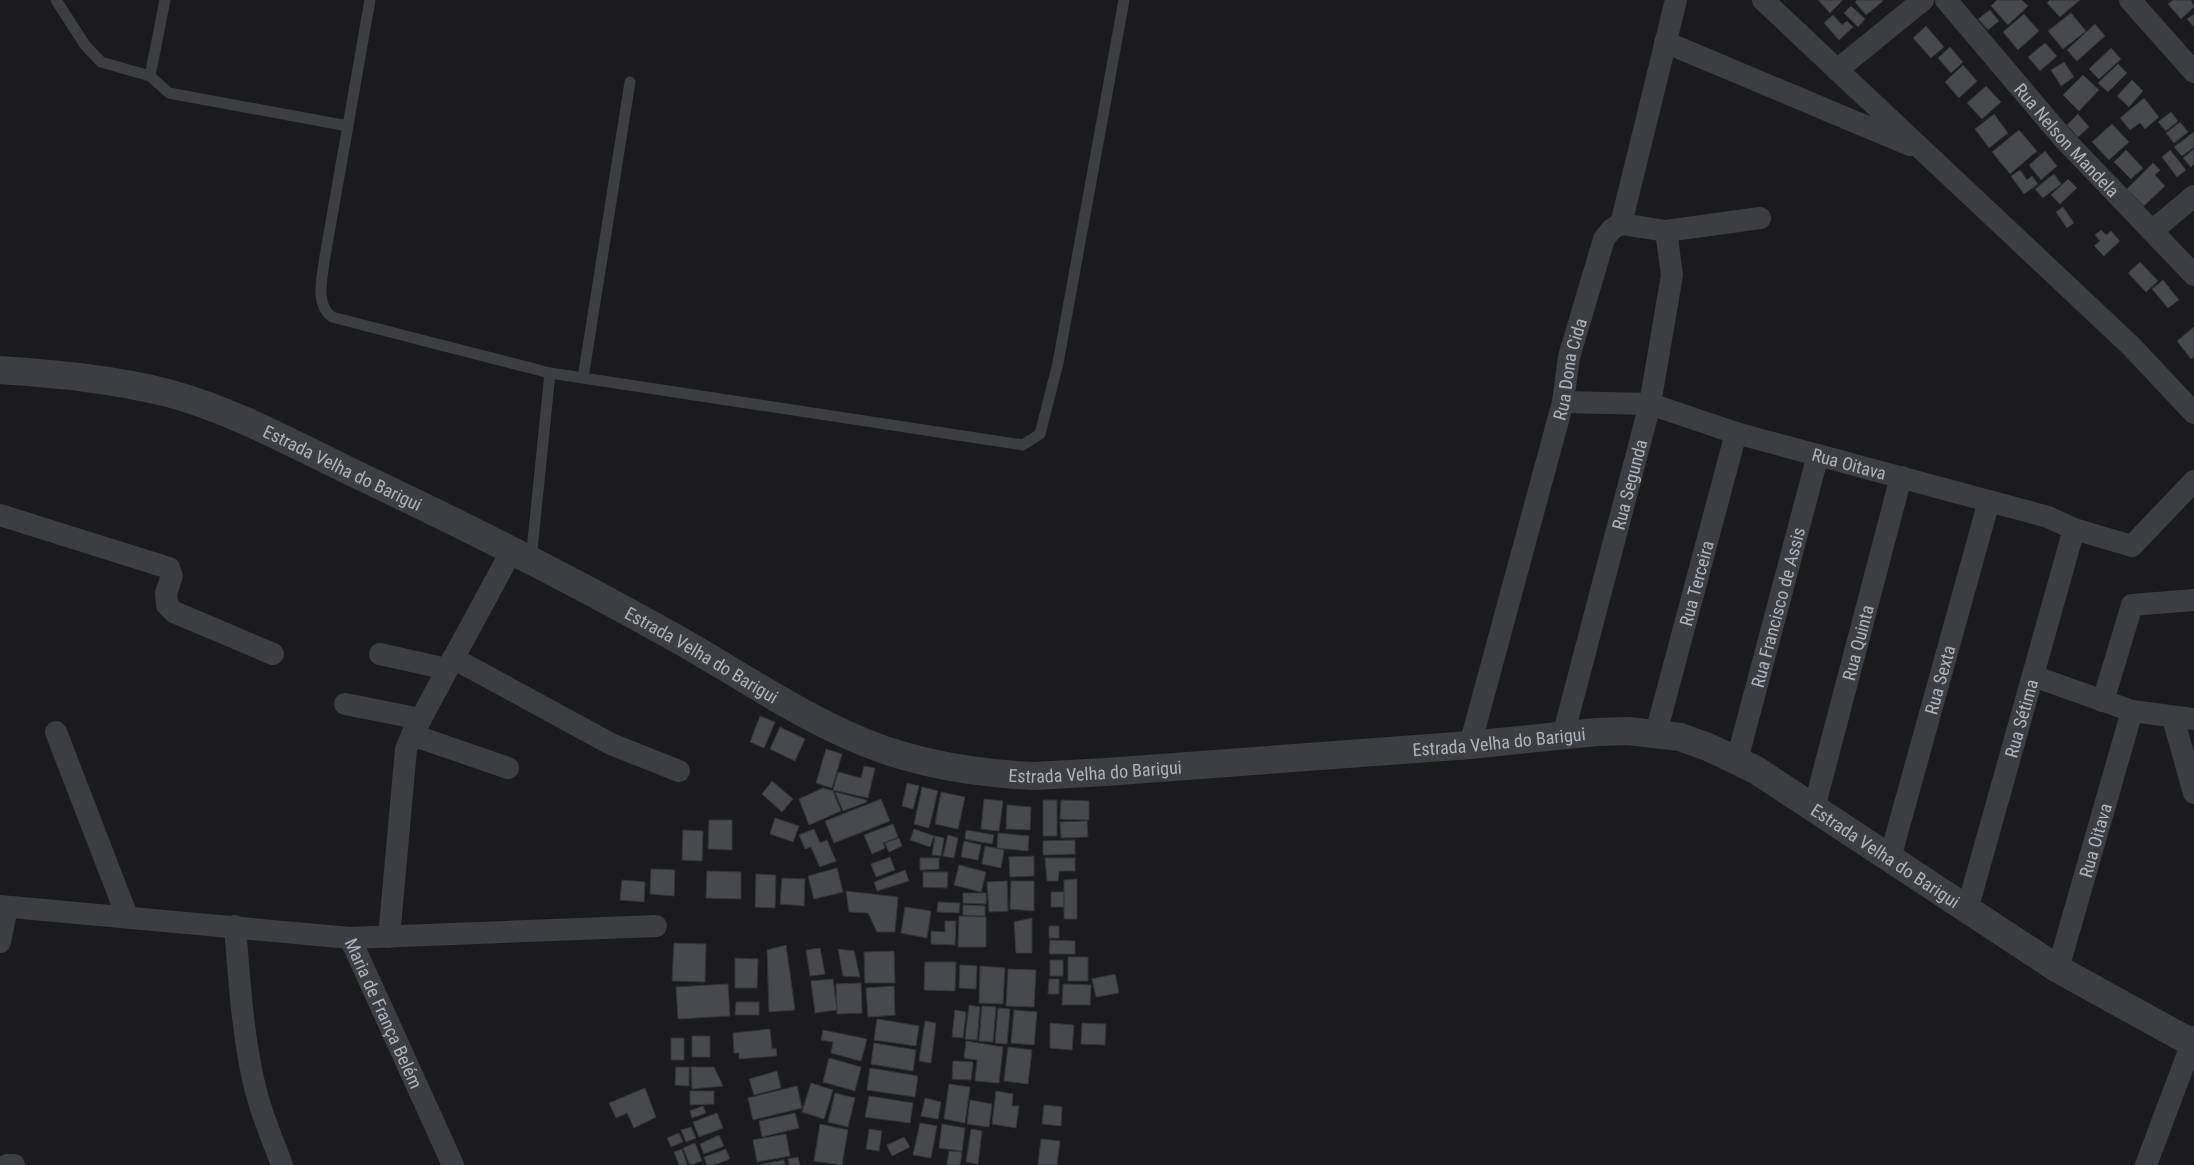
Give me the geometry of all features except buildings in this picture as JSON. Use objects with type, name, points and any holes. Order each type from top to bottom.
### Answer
[{"type":"street","points":[[1676,0],[1621,224],[1666,231],[1760,218]]},
{"type":"street","points":[[1764,0],[2131,346],[2194,412]]},
{"type":"street","points":[[1837,70],[1923,0]]},
{"type":"street","name":"Rua Nelson Mandela","points":[[1946,0],[2063,138],[2194,275]]},
{"type":"street","points":[[2130,0],[2194,72]]},
{"type":"street","points":[[1665,42],[1926,152]]},
{"type":"street","points":[[2152,231],[2194,196]]},
{"type":"street","name":"Rua Dona Cida","points":[[1470,745],[1563,402],[1569,357],[1604,239],[1612,229],[1621,224]]},
{"type":"street","name":"Rua Segunda","points":[[1563,736],[1650,404],[1672,275],[1666,231]]},
{"type":"street","name":"Estrada Velha do Barigui","points":[[0,370],[70,375],[122,382],[205,405],[274,435],[522,555],[666,633],[845,734],[898,754],[957,769],[993,774],[1064,774],[1470,745],[1597,732],[1656,733],[1680,737],[1737,760],[1814,808],[2058,969],[2193,1041]]},
{"type":"street","name":"Rua Oitava","points":[[1563,402],[1650,404],[1736,433],[2048,517],[2074,529],[2132,546],[2194,481]]},
{"type":"street","name":"Rua Terceira","points":[[1656,733],[1736,433]]},
{"type":"street","name":"Rua Francisco de Assis","points":[[1737,760],[1818,455]]},
{"type":"street","name":"Rua Quinta","points":[[1814,808],[1901,477]]},
{"type":"street","name":"Rua Sexta","points":[[1890,858],[1989,501]]},
{"type":"street","points":[[0,515],[168,568],[172,576],[166,593],[167,605],[174,612],[273,654]]},
{"type":"street","name":"Rua Sétima","points":[[1967,910],[2074,529]]},
{"type":"street","points":[[389,937],[403,766],[406,750],[450,663],[522,555]]},
{"type":"street","points":[[2103,701],[2132,605],[2194,600]]},
{"type":"street","points":[[380,654],[450,663],[611,744],[679,771]]},
{"type":"street","points":[[2033,676],[2132,711],[2184,719],[2194,793]]},
{"type":"street","points":[[345,704],[416,727],[508,768]]},
{"type":"street","name":"Rua Oitava","points":[[2058,969],[2132,711]]},
{"type":"street","points":[[56,732],[127,916]]},
{"type":"street","points":[[0,942],[3,906]]},
{"type":"street","name":"Maria de França Belém","points":[[3,906],[350,938],[453,1165]]},
{"type":"street","points":[[235,926],[243,1012],[252,1076],[282,1165]]},
{"type":"street","points":[[350,938],[656,926]]},
{"type":"street","points":[[2146,1165],[2193,1041]]},
{"type":"street","points":[[7,1165],[14,1165]]},
{"type":"lane","points":[[56,0],[85,45],[101,62],[150,76],[169,93],[348,126]]},
{"type":"lane","points":[[150,76],[166,0]]},
{"type":"lane","points":[[370,0],[324,262],[321,302],[325,312],[332,318],[550,372],[1024,445],[1040,434],[1058,363],[1124,0]]},
{"type":"lane","points":[[583,378],[630,82]]},
{"type":"lane","points":[[522,555],[550,372]]}]
